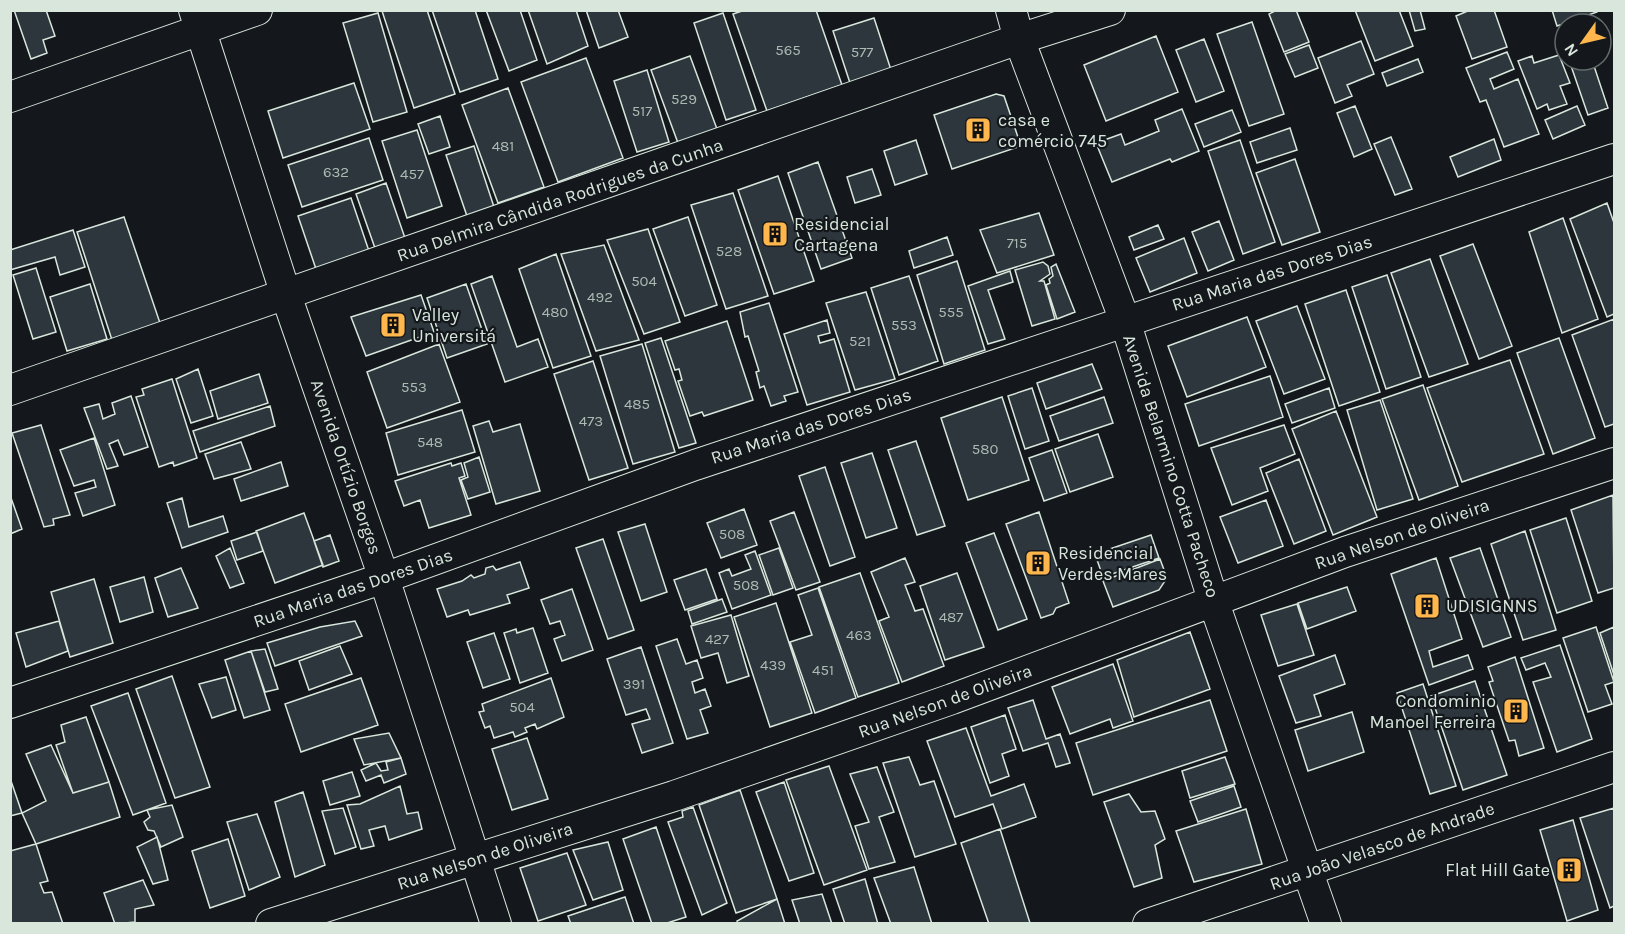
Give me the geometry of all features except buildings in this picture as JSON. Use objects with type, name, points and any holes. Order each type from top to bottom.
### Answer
[{"type":"street","points":[[10,97],[197,20],[257,10]]},
{"type":"street","name":"Avenida Belarmino Cotta Pacheco","points":[[1011,10],[1019,39],[1125,321],[1215,603],[1326,924]]},
{"type":"street","name":"Rua Delmira Cândida Rodrigues da Cunha","points":[[10,390],[1019,39],[1110,10]]},
{"type":"street","name":"Avenida Ortízio Borges","points":[[197,20],[286,295],[384,578],[496,924]]},
{"type":"street","name":"Rua Maria das Dores Dias","points":[[10,703],[384,578],[694,465],[1614,159]]},
{"type":"street","name":"Rua Nelson de Oliveira","points":[[271,924],[674,796],[952,699],[1215,603],[1345,552],[1614,463]]},
{"type":"street","name":"Rua João Velasco de Andrade","points":[[1148,924],[1614,767]]},
{"type":"place","name":"casa e comércio 745","points":[[978,130]]},
{"type":"place","name":"Residencial Cartagena","points":[[775,234]]},
{"type":"place","name":"Valley Universitá","points":[[393,325]]},
{"type":"place","name":"Residencial Verdes Mares","points":[[1038,563]]},
{"type":"place","name":"UDISIGNNS","points":[[1427,606]]},
{"type":"place","name":"Condominio Manoel Ferreira","points":[[1516,711]]},
{"type":"place","name":"Flat Hill Gate","points":[[1569,870]]}]
